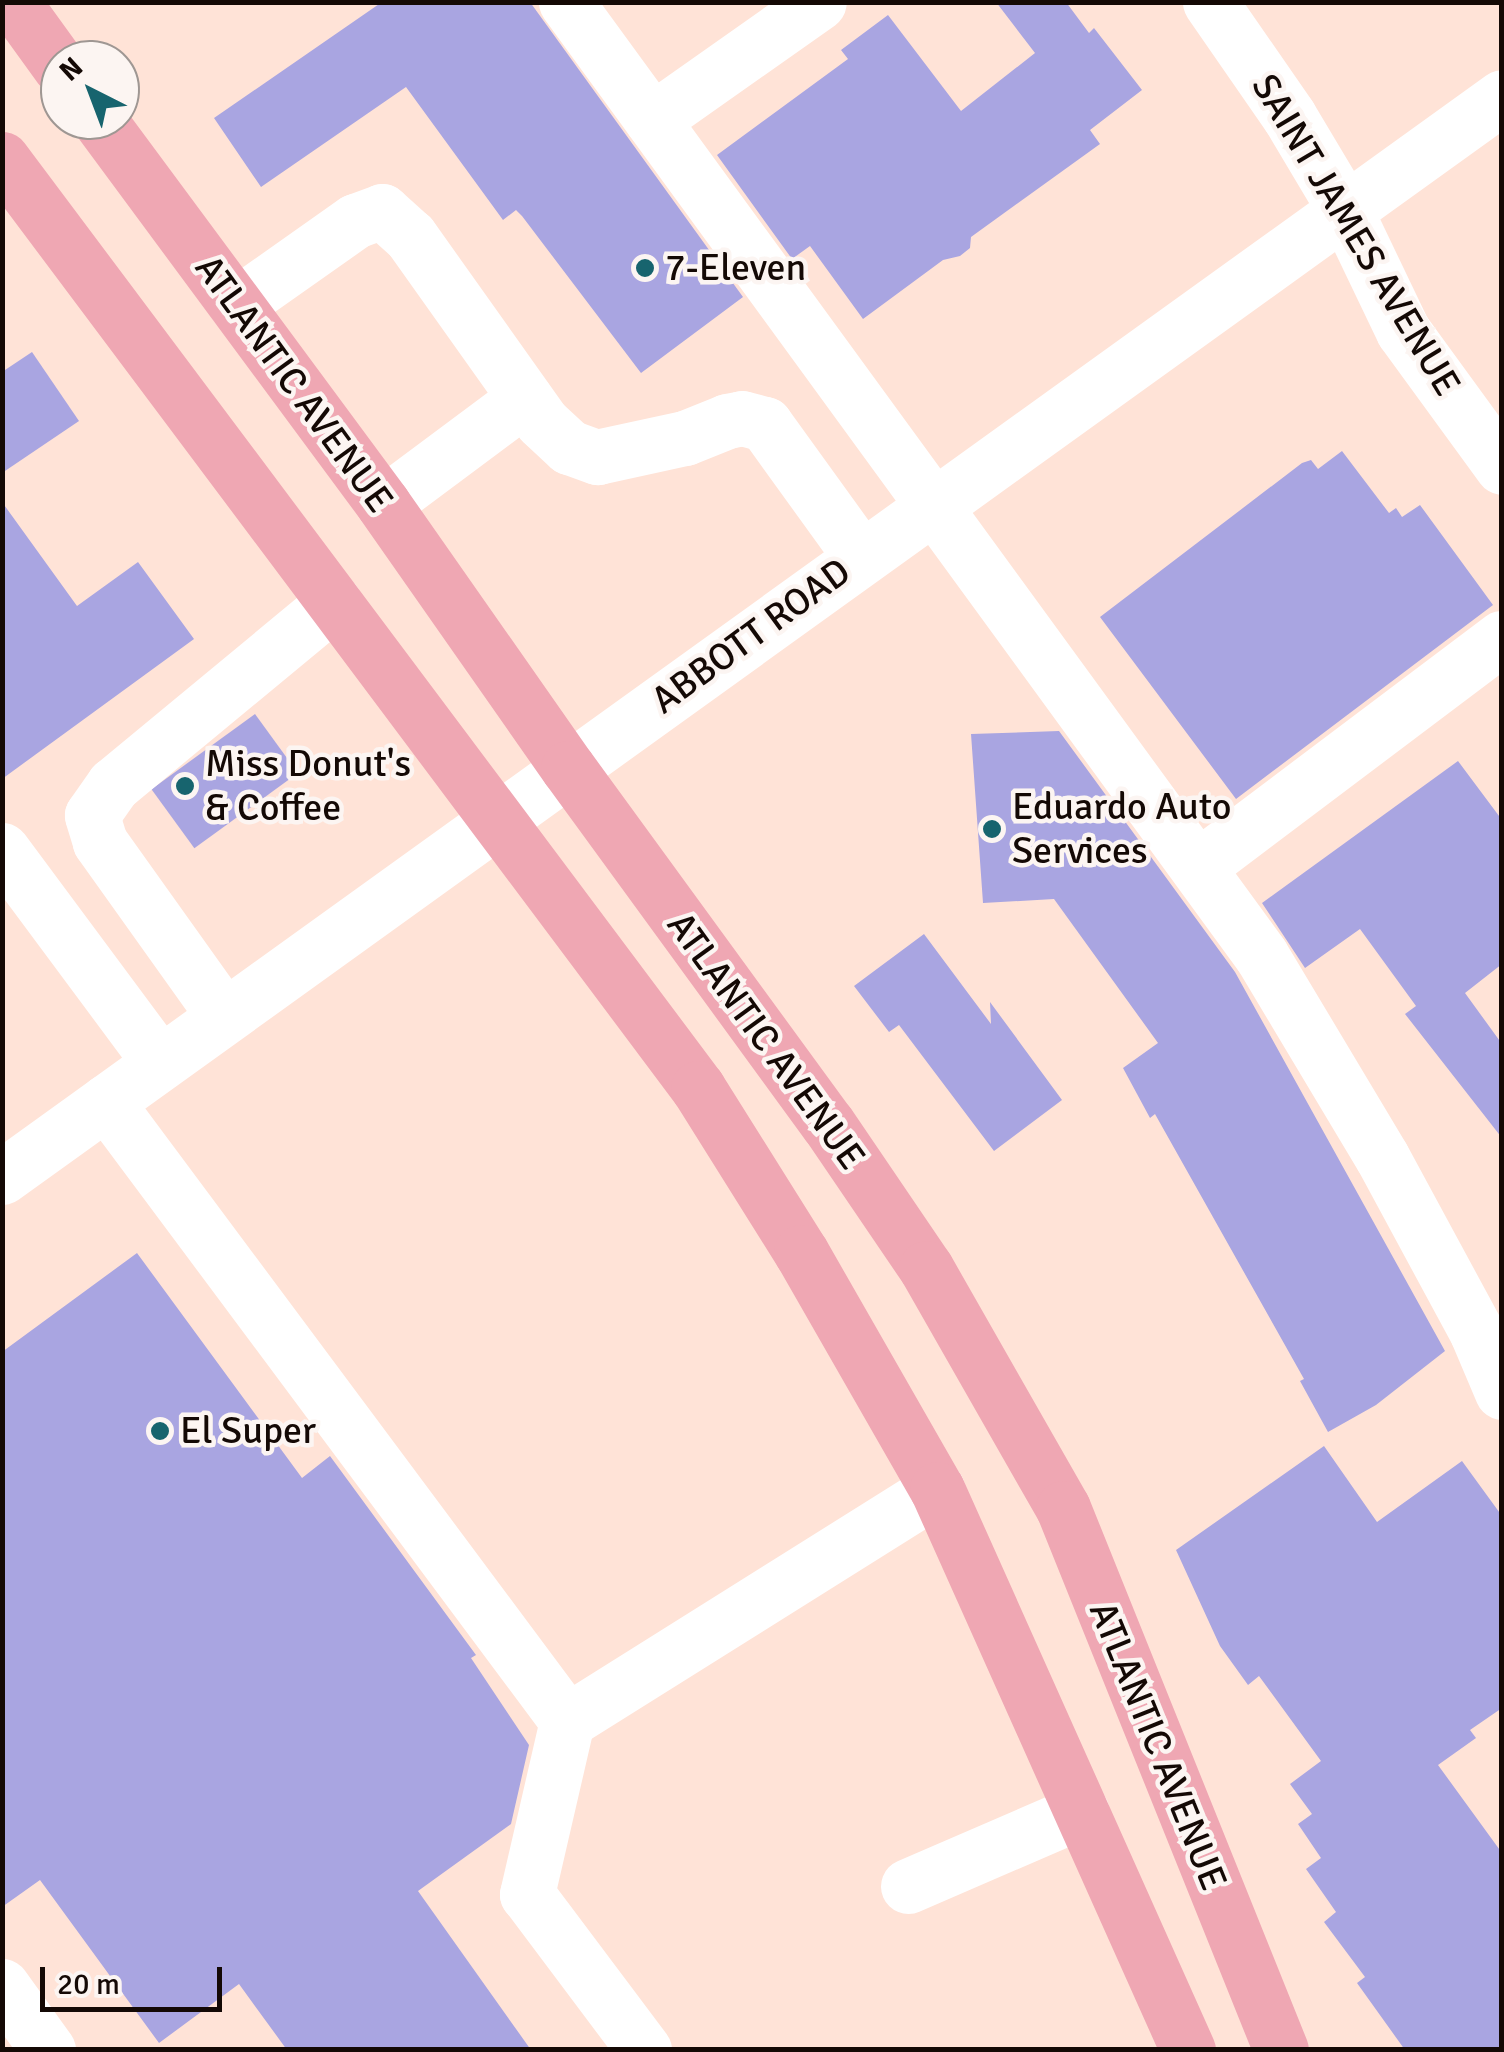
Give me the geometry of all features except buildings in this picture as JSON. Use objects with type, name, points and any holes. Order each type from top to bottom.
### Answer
[{"type":"main road","points":[[13,2],[40,40]]},
{"type":"main road","name":"ATLANTIC AVENUE","points":[[114,140],[383,504],[568,768],[828,1124],[926,1268],[1062,1508],[1281,2050]]},
{"type":"main road","points":[[2,160],[698,1088],[801,1252],[937,1489],[1188,2050]]},
{"type":"street","points":[[566,2],[1261,955],[1382,1156],[1476,1333],[1502,1392]]},
{"type":"street","points":[[652,120],[819,2]]},
{"type":"street","name":"SAINT JAMES AVENUE","points":[[1210,2],[1289,116],[1345,210],[1403,331],[1502,467]]},
{"type":"street","name":"ABBOTT ROAD","points":[[2,1177],[1502,97]]},
{"type":"street","points":[[236,305],[354,221],[382,211],[410,236],[542,422],[569,446],[596,457],[686,438],[742,418],[765,424],[861,557]]},
{"type":"street","points":[[383,504],[525,398]]},
{"type":"street","points":[[224,1016],[100,842],[92,815],[112,785],[334,602]]},
{"type":"street","points":[[1199,866],[1502,638]]},
{"type":"street","points":[[2,850],[160,1063]]},
{"type":"street","points":[[106,1102],[567,1722]]},
{"type":"street","points":[[644,2050],[527,1894],[567,1722],[937,1489]]},
{"type":"street","points":[[908,1886],[1081,1810]]},
{"type":"street","points":[[2,1986],[48,2050]]},
{"type":"place","name":"7-Eleven","points":[[645,268]]},
{"type":"place","name":"Miss Donut's & Coffee","points":[[185,786]]},
{"type":"place","name":"Eduardo Auto Services","points":[[992,829]]},
{"type":"place","name":"El Super","points":[[160,1431]]}]
